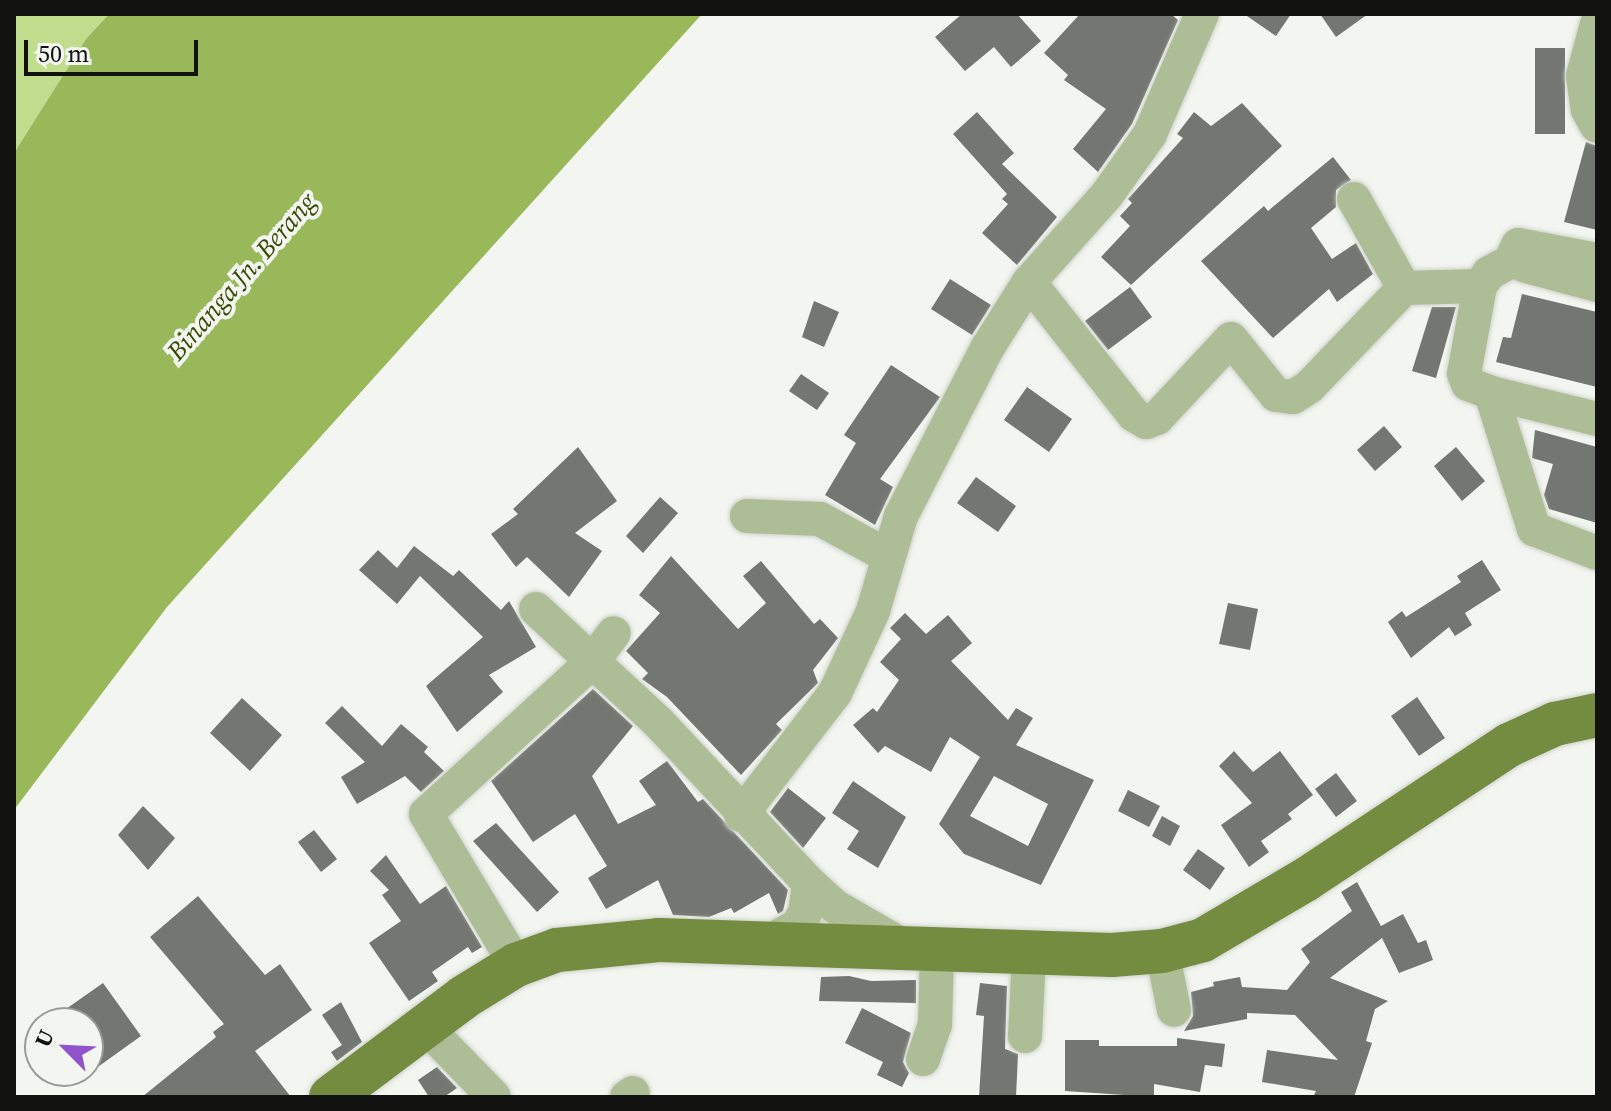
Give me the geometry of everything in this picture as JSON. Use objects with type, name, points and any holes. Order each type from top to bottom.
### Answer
[{"type":"main road","points":[[331,1097],[424,1025],[516,965],[557,950],[659,940],[1168,976],[1225,931],[1509,745],[1555,724],[1597,715]]},
{"type":"street","points":[[741,815],[835,693],[873,611],[886,555],[988,347],[1029,282],[1106,196],[1150,134],[1202,14]]},
{"type":"street","points":[[1597,24],[1583,76],[1588,110],[1597,126]]},
{"type":"street","points":[[1354,199],[1404,288]]},
{"type":"street","points":[[1597,260],[1520,243],[1511,261],[1489,273],[1480,286],[1464,374],[1468,384],[1491,393],[1597,419]]},
{"type":"street","points":[[1511,261],[1597,285]]},
{"type":"street","points":[[1029,282],[1134,415],[1146,422],[1157,418],[1231,339],[1276,395],[1293,397],[1309,387],[1404,288],[1480,286]]},
{"type":"street","points":[[1491,393],[1534,529],[1597,553]]},
{"type":"street","points":[[747,516],[820,519],[886,555]]},
{"type":"street","points":[[536,609],[658,722],[741,815],[809,883],[845,913],[931,961],[935,1025],[923,1059]]},
{"type":"street","points":[[516,965],[426,814],[592,662],[614,633]]},
{"type":"street","points":[[761,946],[797,926],[805,913],[809,883]]},
{"type":"street","points":[[1025,1036],[1029,965]]},
{"type":"street","points":[[424,1025],[494,1097]]},
{"type":"shaded area","points":[[14,14],[109,14],[86,39],[14,153]]},
{"type":"water","name":"Binanga Jn. Berang","points":[[109,14],[702,14],[167,607],[14,810],[14,153],[86,39]]},
{"type":"building","points":[[962,14],[1017,14],[1041,41],[1011,67],[994,47],[965,71],[935,37]]},
{"type":"building","points":[[1080,14],[1171,14],[1178,20],[1132,124],[1098,172],[1073,149],[1106,109],[1064,80],[1068,75],[1044,53]]},
{"type":"building","points":[[1244,14],[1291,14],[1276,36]]},
{"type":"building","points":[[1320,14],[1368,14],[1336,37]]},
{"type":"building","points":[[1535,48],[1565,48],[1565,134],[1535,134]]},
{"type":"building","points":[[1242,103],[1282,146],[1131,285],[1101,257],[1130,226],[1120,216],[1132,203],[1128,199],[1183,138],[1177,134],[1194,112],[1211,126]]},
{"type":"building","points":[[977,112],[1014,153],[1002,164],[1057,217],[1017,265],[982,233],[1008,204],[1002,199],[1007,194],[953,134]]},
{"type":"building","points":[[1586,142],[1597,146],[1597,230],[1564,222]]},
{"type":"building","points":[[1333,157],[1351,180],[1336,190],[1336,207],[1311,228],[1332,259],[1356,243],[1373,274],[1337,302],[1329,289],[1273,338],[1201,261],[1264,206],[1268,211]]},
{"type":"building","points":[[950,279],[991,305],[972,335],[931,309]]},
{"type":"building","points":[[1130,287],[1152,317],[1108,350],[1085,321]]},
{"type":"building","points":[[1522,294],[1597,312],[1597,387],[1496,362],[1503,337],[1511,338]]},
{"type":"building","points":[[814,301],[839,312],[824,347],[802,337]]},
{"type":"building","points":[[1432,307],[1456,307],[1436,378],[1412,371]]},
{"type":"building","points":[[891,365],[940,397],[880,479],[893,487],[875,525],[825,495],[856,443],[844,435]]},
{"type":"building","points":[[801,374],[829,393],[817,410],[789,391]]},
{"type":"building","points":[[1027,387],[1072,419],[1049,452],[1004,420]]},
{"type":"building","points":[[1384,426],[1402,447],[1375,471],[1357,450]]},
{"type":"building","points":[[1535,430],[1597,447],[1597,523],[1549,509],[1544,495],[1553,464],[1532,458]]},
{"type":"building","points":[[578,447],[617,501],[575,533],[602,551],[569,597],[527,557],[516,567],[491,534],[518,514],[513,509]]},
{"type":"building","points":[[1456,447],[1485,481],[1462,501],[1434,466]]},
{"type":"building","points":[[976,477],[1016,506],[998,532],[957,503]]},
{"type":"building","points":[[660,497],[678,513],[643,553],[626,536]]},
{"type":"building","points":[[414,546],[453,576],[459,570],[501,610],[509,601],[536,647],[489,675],[503,692],[457,732],[426,686],[483,637],[420,576],[397,604],[359,570],[378,550],[397,568]]},
{"type":"building","points":[[671,556],[738,629],[766,603],[743,576],[761,561],[814,624],[820,619],[838,638],[813,670],[818,683],[776,724],[782,730],[741,775],[667,697],[642,679],[648,673],[626,651],[660,613],[639,595]]},
{"type":"building","points":[[1482,560],[1501,590],[1465,613],[1472,625],[1455,636],[1449,627],[1411,658],[1388,622],[1402,611],[1406,617],[1461,582],[1457,576]]},
{"type":"building","points":[[1228,603],[1258,609],[1250,650],[1219,644]]},
{"type":"building","points":[[905,613],[926,634],[948,615],[972,643],[951,661],[1008,720],[1016,708],[1033,718],[1016,745],[1094,780],[1041,885],[964,854],[939,824],[980,757],[950,737],[931,772],[885,746],[878,753],[853,725],[873,708],[877,712],[899,680],[880,662],[901,639],[890,628]],"holes":[[[994,776],[1048,804],[1028,846],[970,816]]]},
{"type":"building","points":[[593,689],[633,726],[592,776],[618,824],[656,805],[639,781],[667,761],[698,802],[703,799],[788,890],[783,911],[778,914],[769,893],[734,913],[731,908],[709,917],[673,915],[658,880],[606,909],[588,878],[607,866],[575,814],[533,842],[491,781]]},
{"type":"building","points":[[1417,697],[1445,738],[1419,756],[1391,716]]},
{"type":"building","points":[[242,698],[282,735],[250,771],[210,733]]},
{"type":"building","points":[[342,706],[382,746],[401,724],[428,747],[424,752],[444,771],[421,792],[405,776],[357,804],[341,777],[365,762],[325,723]]},
{"type":"building","points":[[1234,751],[1253,772],[1280,751],[1313,795],[1288,814],[1292,819],[1261,841],[1269,852],[1249,867],[1221,825],[1252,803],[1219,766]]},
{"type":"building","points":[[1336,773],[1357,801],[1336,817],[1315,789]]},
{"type":"building","points":[[853,781],[906,817],[878,868],[847,849],[859,831],[832,813]]},
{"type":"building","points":[[788,788],[826,818],[803,848],[770,812]]},
{"type":"building","points":[[1128,790],[1160,806],[1149,827],[1118,811]]},
{"type":"building","points":[[143,806],[175,838],[148,870],[118,835]]},
{"type":"building","points":[[1162,816],[1180,826],[1170,846],[1152,836]]},
{"type":"building","points":[[496,823],[559,892],[537,912],[473,841]]},
{"type":"building","points":[[314,830],[337,859],[321,872],[298,842]]},
{"type":"building","points":[[1198,849],[1225,868],[1210,890],[1183,870]]},
{"type":"building","points":[[386,855],[420,904],[446,886],[482,947],[472,953],[468,947],[432,972],[438,981],[409,1001],[369,943],[401,921],[382,895],[389,890],[370,871]]},
{"type":"building","points":[[1357,882],[1381,926],[1403,914],[1418,943],[1426,940],[1433,960],[1399,973],[1382,938],[1330,978],[1388,1001],[1375,1009],[1366,1041],[1372,1043],[1354,1097],[1313,1097],[1316,1091],[1262,1082],[1267,1050],[1338,1060],[1295,1015],[1247,1013],[1247,1019],[1184,1031],[1193,1016],[1191,992],[1214,986],[1213,982],[1240,977],[1242,987],[1287,990],[1310,962],[1301,949],[1352,911],[1341,892]]},
{"type":"building","points":[[198,896],[265,975],[280,964],[312,1010],[255,1051],[291,1097],[142,1097],[216,1037],[213,1032],[224,1024],[150,937]]},
{"type":"building","points":[[849,976],[871,981],[916,980],[916,1003],[819,1001],[821,977]]},
{"type":"building","points":[[103,983],[141,1036],[104,1063],[104,1007],[69,1007]]},
{"type":"building","points":[[980,983],[1007,986],[1005,1049],[1018,1054],[1016,1097],[979,1097],[984,1016],[976,1015]]},
{"type":"building","points":[[341,1002],[362,1042],[337,1061],[331,1052],[342,1045],[322,1015]]},
{"type":"building","points":[[862,1008],[911,1033],[903,1062],[909,1073],[902,1087],[877,1075],[883,1062],[845,1043]]},
{"type":"building","points":[[1177,1038],[1225,1044],[1222,1067],[1205,1065],[1200,1092],[1154,1084],[1154,1097],[1065,1091],[1065,1040],[1099,1040],[1099,1046],[1177,1046]]},
{"type":"building","points":[[437,1067],[457,1088],[444,1097],[429,1097],[418,1080]]}]
